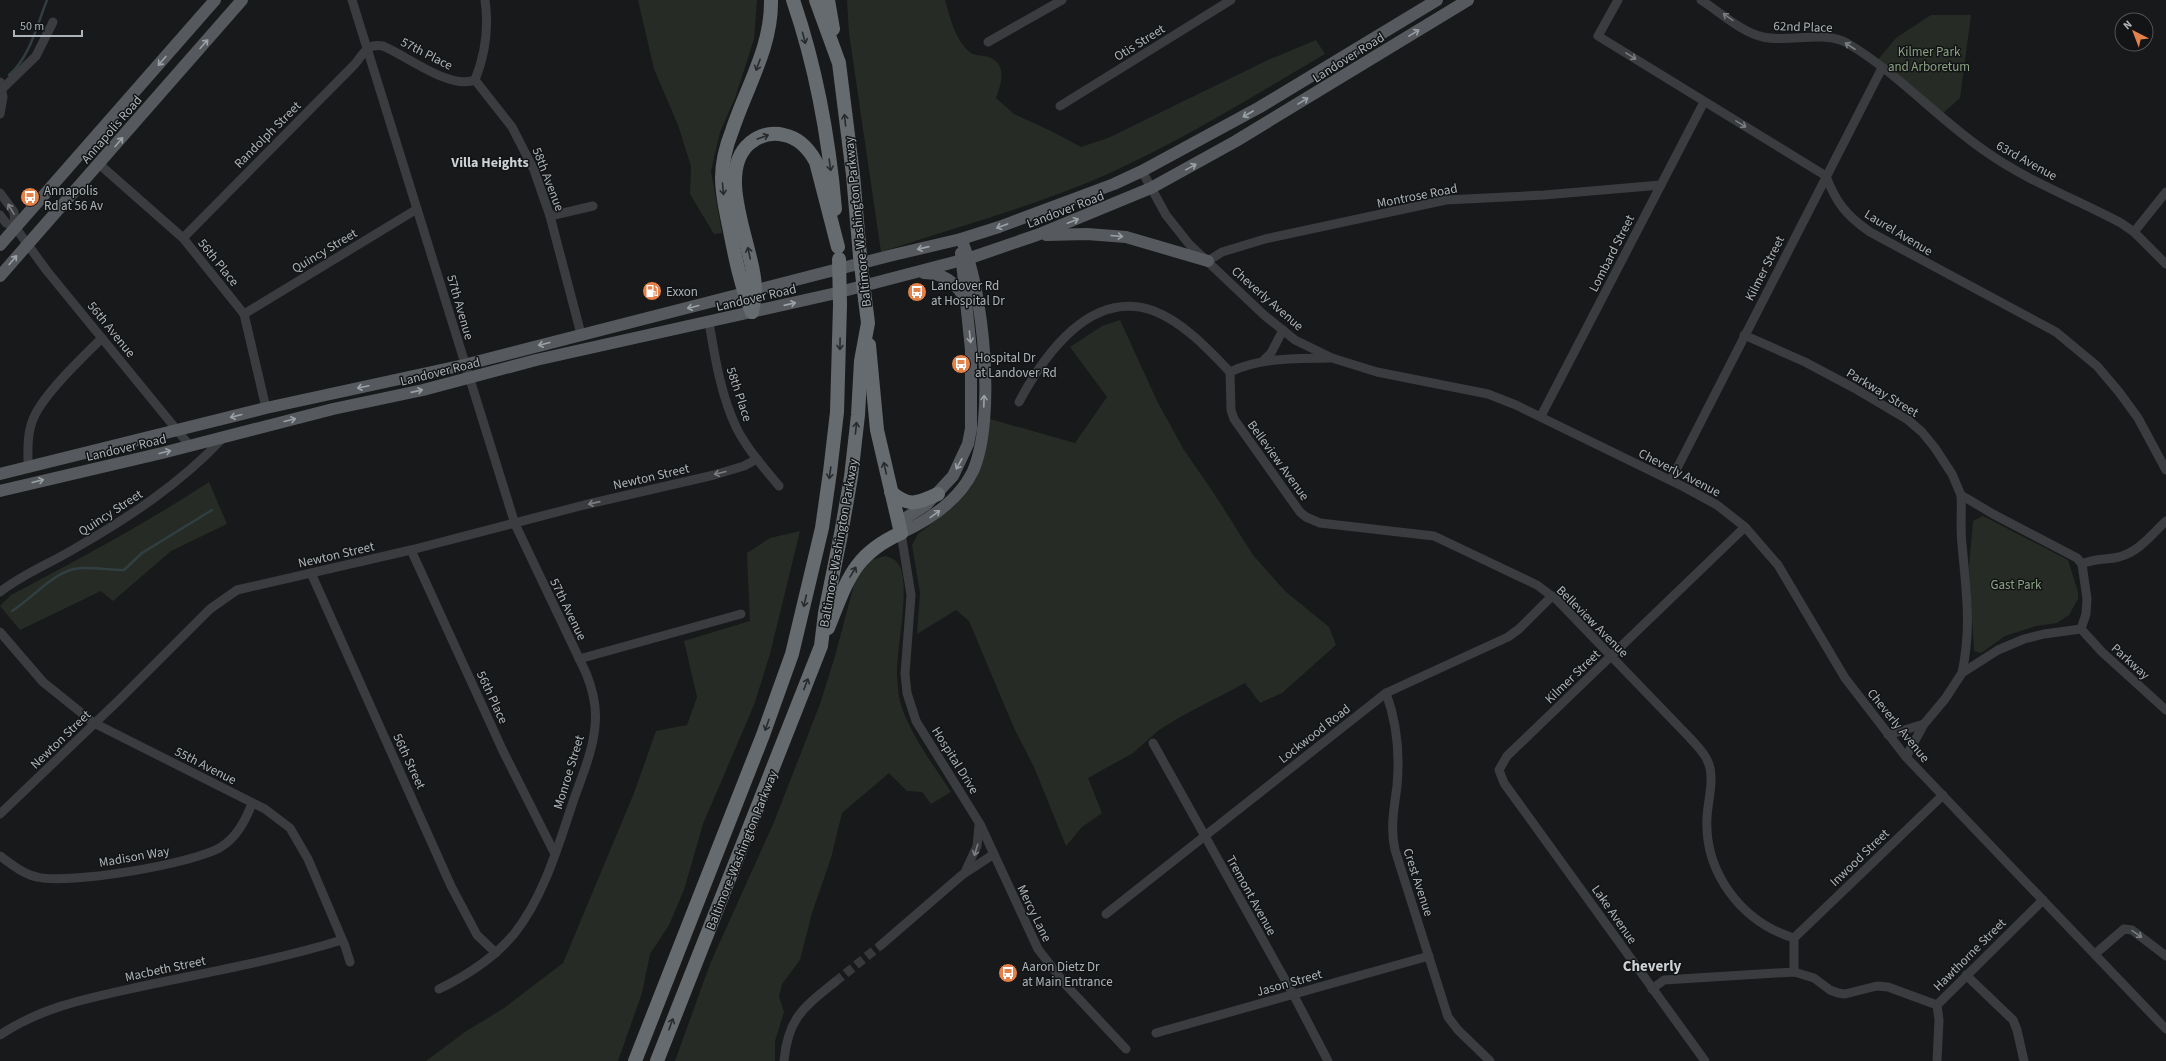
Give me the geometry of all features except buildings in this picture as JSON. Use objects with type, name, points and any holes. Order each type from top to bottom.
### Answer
[{"type":"highway","points":[[750,293],[723,197],[723,164],[732,129],[759,63],[768,26],[771,0]]},
{"type":"highway","name":"Baltimore-Washington Parkway","points":[[635,1061],[763,735],[792,654],[822,528],[837,412],[840,305],[838,253],[826,135],[812,65],[793,0]]},
{"type":"highway","name":"Baltimore-Washington Parkway","points":[[657,1061],[820,646],[851,477],[861,361],[868,323],[839,63],[816,0]]},
{"type":"highway","points":[[828,0],[839,63]]},
{"type":"highway","points":[[752,312],[735,181],[739,158],[754,140],[766,135],[786,135],[798,141],[808,149],[818,171],[838,253]]},
{"type":"highway","points":[[820,646],[851,575],[861,559],[876,546],[901,533],[877,430],[868,323]]},
{"type":"highway","points":[[891,492],[900,499],[913,503],[938,494]]},
{"type":"main road","name":"Annapolis Road","points":[[0,245],[215,0]]},
{"type":"main road","name":"Annapolis Road","points":[[0,276],[242,0]]},
{"type":"main road","name":"Landover Road","points":[[0,474],[266,408],[464,365],[581,334],[750,293],[893,255],[961,239],[1075,199],[1142,171],[1260,107],[1437,0]]},
{"type":"main road","name":"Landover Road","points":[[0,490],[223,438],[325,411],[468,378],[536,360],[752,312],[918,272],[965,259],[1036,235],[1151,188],[1236,141],[1468,0]]},
{"type":"main road","points":[[1036,235],[1087,234],[1126,237],[1208,261]]},
{"type":"main road","points":[[901,533],[926,520],[958,493],[972,472],[981,446],[985,372],[984,347],[961,239]]},
{"type":"main road","points":[[901,533],[907,517],[926,505],[938,494],[960,464],[968,444],[971,429],[971,350],[964,298],[965,259]]},
{"type":"main road","points":[[918,272],[939,274],[945,277],[953,282],[964,298]]},
{"type":"street","name":"57th Avenue","points":[[352,0],[368,47],[468,378],[515,524],[579,659]]},
{"type":"street","points":[[475,80],[479,70],[485,42],[487,24],[485,0]]},
{"type":"street","points":[[988,42],[1062,0]]},
{"type":"street","name":"Otis Street","points":[[1060,106],[1231,0]]},
{"type":"street","points":[[1618,0],[1598,36],[1826,176]]},
{"type":"street","name":"62nd Place","points":[[1701,0],[1743,27],[1762,37],[1839,40],[1846,42],[1882,68]]},
{"type":"street","points":[[0,114],[3,97],[1,85],[29,65],[36,56],[53,22]]},
{"type":"street","name":"57th Place","points":[[368,47],[375,44],[383,46],[446,78],[467,83],[475,80]]},
{"type":"street","name":"Randolph Street","points":[[183,238],[355,64],[368,47]]},
{"type":"street","name":"Kilmer Street","points":[[1671,480],[1882,68]]},
{"type":"street","name":"63rd Avenue","points":[[1882,68],[1902,82],[1962,134],[2004,164],[2115,219],[2134,232],[2166,264]]},
{"type":"street","name":"58th Avenue","points":[[475,80],[512,127],[527,154],[550,216],[581,334]]},
{"type":"street","name":"Lombard Street","points":[[1541,416],[1704,102]]},
{"type":"street","name":"56th Place","points":[[99,164],[183,238],[244,314],[266,408]]},
{"type":"street","name":"Cheverly Avenue","points":[[1142,171],[1177,230],[1208,261],[1283,330],[1300,343],[1332,358],[1377,372],[1488,394],[1541,416],[1671,480],[1717,505],[1745,527],[1778,566],[1845,678],[1906,757],[2166,1029]]},
{"type":"street","name":"Laurel Avenue","points":[[1826,176],[1834,196],[1844,210],[1870,232],[2056,332],[2098,366],[2138,418],[2166,470]]},
{"type":"street","name":"Montrose Road","points":[[1208,261],[1222,252],[1265,239],[1446,200],[1544,195],[1662,185]]},
{"type":"street","points":[[2134,232],[2166,192]]},
{"type":"street","points":[[0,193],[14,212],[15,227],[6,223],[0,215]]},
{"type":"street","points":[[550,216],[593,206]]},
{"type":"street","name":"Quincy Street","points":[[244,314],[417,209]]},
{"type":"street","name":"56th Avenue","points":[[15,227],[102,338],[190,446]]},
{"type":"street","points":[[1019,402],[1043,362],[1062,338],[1076,326],[1092,318],[1107,311],[1123,308],[1139,308],[1154,312],[1170,320],[1204,347],[1230,372],[1242,366],[1263,361],[1332,358]]},
{"type":"street","name":"58th Place","points":[[709,322],[724,393],[732,418],[757,459],[779,486]]},
{"type":"street","points":[[1263,361],[1271,353],[1283,330]]},
{"type":"street","name":"Parkway Street","points":[[1744,335],[1812,366],[1878,401],[1908,420],[1922,432],[1935,448],[1952,474],[1961,494]]},
{"type":"street","points":[[28,467],[30,432],[37,409],[102,338]]},
{"type":"street","name":"Belleview Avenue","points":[[1230,372],[1231,410],[1234,419],[1300,512],[1306,517],[1320,523],[1434,536],[1537,585],[1552,596],[1690,738],[1708,762],[1710,782],[1707,836],[1710,853],[1717,874],[1724,887],[1753,916],[1780,934],[1794,938]]},
{"type":"street","name":"Quincy Street","points":[[0,592],[30,572],[101,534],[161,494],[206,456],[223,438]]},
{"type":"street","name":"Newton Street","points":[[0,814],[225,596],[250,585],[311,573],[411,550],[730,471],[757,459]]},
{"type":"street","points":[[1961,494],[1999,517],[2070,553],[2082,564],[2088,599],[2086,614],[2081,629],[2044,634],[2024,639],[1998,650],[1962,673]]},
{"type":"street","points":[[1906,757],[1924,724],[1945,699],[1962,673],[1967,649],[1969,624],[1962,543],[1961,494]]},
{"type":"street","points":[[2082,564],[2091,560],[2114,558],[2130,553],[2149,540],[2166,521]]},
{"type":"street","name":"Kilmer Street","points":[[1504,783],[1499,770],[1504,760],[1745,527]]},
{"type":"street","name":"Hospital Drive","points":[[901,533],[910,595],[905,674],[909,703],[919,726],[979,822],[994,854]]},
{"type":"street","name":"56th Place","points":[[411,550],[504,751],[555,854]]},
{"type":"street","name":"56th Street","points":[[311,573],[454,893],[478,935],[496,953]]},
{"type":"street","name":"Lockwood Road","points":[[1106,914],[1204,835],[1386,693],[1508,637],[1520,629],[1552,596]]},
{"type":"street","points":[[579,659],[741,614]]},
{"type":"street","name":"Parkway","points":[[2081,629],[2102,652],[2166,710]]},
{"type":"street","name":"55th Avenue","points":[[0,632],[43,682],[94,724],[252,803],[279,819],[290,828],[299,841],[348,952],[350,962]]},
{"type":"street","name":"Monroe Street","points":[[439,989],[468,974],[496,953],[515,932],[528,913],[548,873],[588,758],[595,727],[595,705],[592,687],[579,659]]},
{"type":"street","name":"Crest Avenue","points":[[1386,693],[1391,707],[1398,742],[1397,787],[1392,824],[1392,837],[1450,1021],[1490,1061]]},
{"type":"street","points":[[1888,735],[1924,724]]},
{"type":"street","name":"Tremont Avenue","points":[[1153,743],[1293,994],[1328,1061]]},
{"type":"street","name":"Lake Avenue","points":[[1504,783],[1705,1061]]},
{"type":"street","name":"Inwood Street","points":[[1794,938],[1943,795]]},
{"type":"street","name":"Madison Way","points":[[0,856],[23,871],[36,877],[52,880],[71,879],[138,870],[195,856],[220,847],[236,834],[252,803]]},
{"type":"street","points":[[962,875],[971,864],[978,846],[979,822]]},
{"type":"street","points":[[881,944],[962,875],[994,854]]},
{"type":"street","name":"Mercy Lane","points":[[994,854],[1038,949],[1065,984],[1126,1049]]},
{"type":"street","name":"Hawthorne Street","points":[[1937,1061],[1939,1020],[1937,1005],[2043,900]]},
{"type":"street","points":[[2095,954],[2124,929],[2132,930],[2166,956]]},
{"type":"street","points":[[1794,938],[1794,972]]},
{"type":"street","name":"Macbeth Street","points":[[0,1036],[24,1020],[42,1012],[90,998],[266,959],[342,940]]},
{"type":"street","name":"Jason Street","points":[[1156,1033],[1429,956]]},
{"type":"street","points":[[1652,989],[1664,980],[1794,972],[1814,978],[1838,993],[1845,994],[1877,986],[1888,987],[1937,1005]]},
{"type":"street","points":[[1966,975],[2013,1020],[2017,1030],[2024,1061]]},
{"type":"street","points":[[784,1061],[786,1039],[801,1011],[835,982]]},
{"type":"green space","points":[[638,0],[757,0],[754,39],[735,98],[720,132],[711,171],[722,233],[714,234],[690,194],[691,166],[678,125],[654,69]]},
{"type":"green space","points":[[847,0],[945,0],[951,21],[965,48],[973,54],[989,57],[995,60],[999,65],[1002,75],[996,98],[1014,114],[1081,147],[1108,138],[1268,60],[1316,40],[1325,54],[1193,131],[1110,173],[1054,196],[881,252],[849,33]]},
{"type":"green space","name":"Kilmer Park and Arboretum","points":[[1931,15],[1971,15],[1960,98],[1941,115],[1876,62],[1896,38]]},
{"type":"green space","points":[[1120,320],[1157,401],[1184,450],[1253,555],[1285,591],[1329,627],[1336,645],[1282,693],[1260,703],[1245,683],[1182,716],[1159,730],[1133,753],[1088,778],[1102,813],[1082,827],[1066,846],[1034,767],[1014,728],[969,621],[956,610],[917,634],[920,593],[912,545],[918,534],[954,506],[979,472],[985,453],[990,419],[1075,443],[1107,397],[1070,347],[1102,326]]},
{"type":"green space","points":[[209,482],[227,524],[171,551],[113,601],[101,591],[20,630],[0,606],[11,595],[136,527]]},
{"type":"green space","name":"Gast Park","points":[[1983,516],[2068,560],[2078,592],[2078,599],[2069,615],[2057,623],[2036,626],[2005,636],[1981,653],[1974,651],[1969,567],[1973,521]]},
{"type":"green space","points":[[800,531],[770,654],[754,705],[703,824],[684,890],[669,925],[650,954],[642,993],[618,1061],[426,1061],[465,1032],[504,1008],[563,963],[634,793],[656,731],[687,725],[697,697],[684,641],[750,621],[747,553],[770,538]]},
{"type":"green space","points":[[885,556],[892,558],[898,563],[902,572],[904,585],[904,600],[897,664],[900,701],[910,728],[916,739],[951,792],[931,804],[922,792],[907,791],[889,773],[842,813],[831,858],[812,913],[800,960],[782,984],[779,997],[784,1012],[775,1041],[775,1061],[675,1061],[710,964],[774,822],[820,704],[835,656],[856,577],[871,560]]},
{"type":"waterway","points":[[9,75],[16,68],[28,50],[47,0]]},
{"type":"waterway","points":[[12,611],[49,581],[65,572],[74,569],[86,568],[124,570],[142,553],[212,510]]},
{"type":"tunnel","points":[[835,982],[881,945]]},
{"type":"place","name":"Annapolis Rd at 56 Av","points":[[30,197]]},
{"type":"place","name":"Exxon","points":[[652,291]]},
{"type":"place","name":"Landover Rd at Hospital Dr","points":[[917,292]]},
{"type":"place","name":"Hospital Dr at Landover Rd","points":[[961,364]]},
{"type":"place","name":"Aaron Dietz Dr at Main Entrance","points":[[1008,973]]},
{"type":"district","name":"Villa Heights","points":[[490,162]]},
{"type":"district","name":"Cheverly","points":[[1652,966]]}]
